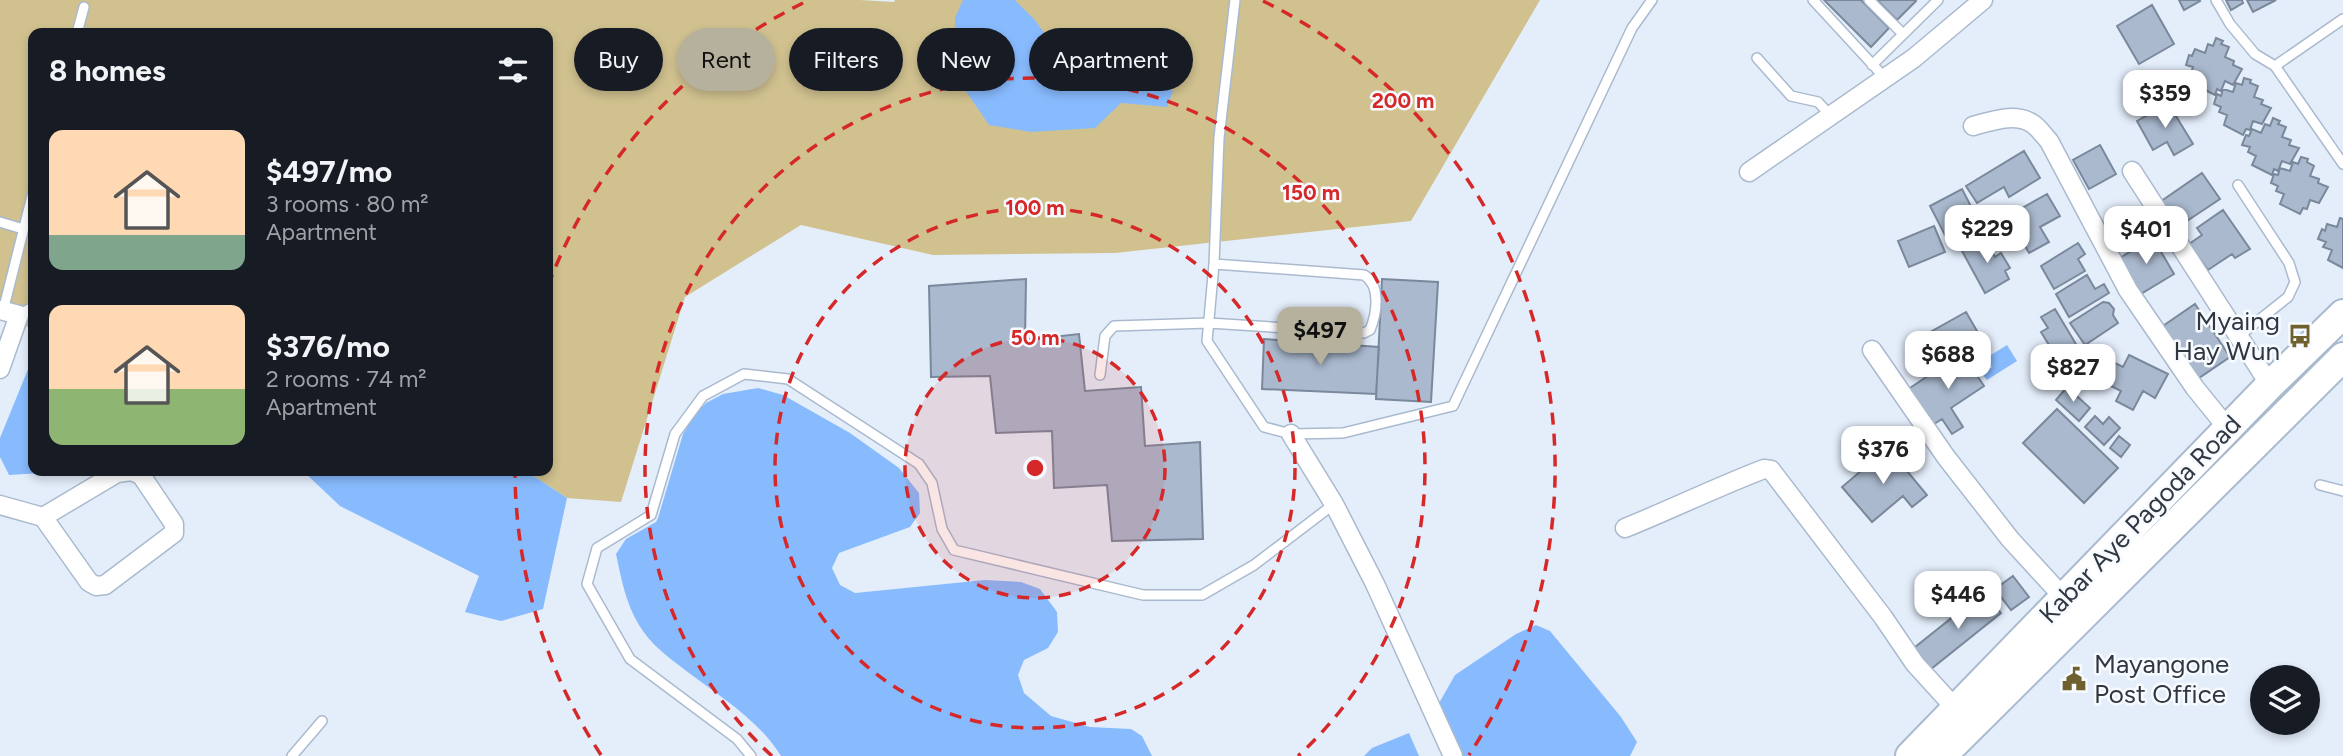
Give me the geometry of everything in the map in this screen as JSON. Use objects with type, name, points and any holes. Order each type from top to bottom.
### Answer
[{"type":"main road","name":"Kabar Aye Pagoda Road","points":[[1942,756],[1972,704],[2064,598],[2139,540],[2229,430],[2270,385],[2343,314]]},
{"type":"main road","name":"Kabar Aye Pagoda Road","points":[[1910,756],[1972,704],[2139,540],[2343,357]]},
{"type":"street","points":[[1749,172],[1914,58],[1983,0]]},
{"type":"street","points":[[1973,126],[2016,117],[2033,124],[2049,141],[2128,290],[2194,388],[2229,430]]},
{"type":"street","points":[[2132,171],[2270,385]]},
{"type":"street","points":[[0,369],[14,311]]},
{"type":"street","points":[[1872,351],[1946,457],[2010,539],[2064,598]]},
{"type":"street","points":[[1291,434],[1334,504],[1453,756]]},
{"type":"street","points":[[1625,528],[1720,486],[1764,469],[1771,470],[1883,617],[1915,664],[1972,704]]},
{"type":"street","points":[[43,517],[112,476]]},
{"type":"street","points":[[0,505],[43,517],[89,582],[96,586],[105,585],[174,533],[174,524],[142,476]]},
{"type":"lane","points":[[1235,0],[1219,138],[1214,264],[1207,341],[1264,428],[1291,434],[1343,433],[1453,406],[1632,28],[1652,0]]},
{"type":"lane","points":[[1813,0],[1885,78]]},
{"type":"lane","points":[[1869,0],[1903,34]]},
{"type":"lane","points":[[2216,0],[2230,24],[2255,54],[2275,66],[2343,164]]},
{"type":"lane","points":[[1872,65],[1931,2]]},
{"type":"lane","points":[[78,28],[84,7]]},
{"type":"lane","points":[[2275,66],[2343,19]]},
{"type":"lane","points":[[1757,58],[1791,96],[1818,102],[1831,116]]},
{"type":"lane","points":[[2238,185],[2289,263],[2295,282],[2288,297],[2239,336]]},
{"type":"lane","points":[[14,311],[23,229],[28,210]]},
{"type":"lane","points":[[0,222],[23,229]]},
{"type":"lane","points":[[1100,375],[1105,335],[1114,326],[1209,323],[1364,332],[1370,330],[1374,322],[1376,288],[1372,280],[1364,275],[1214,264]]},
{"type":"lane","points":[[751,756],[737,739],[630,659],[587,584],[597,548],[651,515],[674,434],[703,396],[744,374],[788,379],[919,464],[932,483],[942,529],[954,550],[1143,595],[1202,595],[1254,565],[1334,504]]},
{"type":"lane","points":[[2319,485],[2343,491]]},
{"type":"lane","points":[[292,756],[322,721]]},
{"type":"shaded area","points":[[0,0],[1540,0],[1411,221],[1115,253],[933,255],[801,225],[685,297],[621,502],[567,498],[534,476],[553,476],[553,28],[28,28],[28,327],[0,319]]},
{"type":"water","points":[[963,0],[1015,0],[1041,28],[1029,28],[1029,91],[1173,91],[1167,107],[1121,103],[1095,128],[1031,132],[989,125],[966,91],[1015,91],[1015,28],[955,28],[955,18]]},
{"type":"water","points":[[2007,345],[2017,361],[1987,380],[1982,374],[1992,367],[1986,358]]},
{"type":"water","points":[[28,369],[28,474],[9,475],[0,457],[0,438]]},
{"type":"water","points":[[758,388],[783,395],[850,433],[899,468],[919,493],[920,513],[910,527],[839,553],[832,568],[840,585],[855,593],[985,580],[1021,582],[1040,589],[1057,612],[1058,632],[1048,648],[1024,660],[1018,675],[1024,693],[1051,716],[1090,727],[1131,729],[1142,736],[1152,756],[781,756],[749,719],[660,650],[643,632],[634,617],[624,591],[616,554],[626,539],[656,522],[683,434],[694,415],[706,403],[723,394]]},
{"type":"water","points":[[308,476],[534,476],[567,498],[543,609],[501,621],[465,612],[479,576],[340,506]]},
{"type":"water","points":[[1536,625],[1550,631],[1621,717],[1637,742],[1630,756],[1451,756],[1434,712],[1455,675],[1516,634]]},
{"type":"water","points":[[1409,733],[1419,756],[1364,756],[1372,748]]},
{"type":"building","points":[[1824,0],[1861,0],[1889,28],[1871,47]]},
{"type":"building","points":[[1877,0],[1915,0],[1916,1],[1897,20]]},
{"type":"building","points":[[2179,0],[2199,0],[2200,1],[2184,10]]},
{"type":"building","points":[[2226,0],[2242,0],[2243,3],[2231,10]]},
{"type":"building","points":[[2247,0],[2276,0],[2253,12]]},
{"type":"building","points":[[2152,5],[2174,44],[2139,64],[2117,26]]},
{"type":"building","points":[[2216,38],[2229,47],[2225,57],[2242,69],[2233,85],[2225,81],[2221,91],[2217,89],[2215,95],[2195,85],[2199,76],[2191,73],[2193,67],[2186,65],[2189,55],[2192,56],[2195,49],[2205,53],[2208,44],[2213,46]]},
{"type":"building","points":[[2244,78],[2258,86],[2254,97],[2263,100],[2261,104],[2271,108],[2262,124],[2253,121],[2250,130],[2246,129],[2243,135],[2224,125],[2227,115],[2219,112],[2221,107],[2214,104],[2217,94],[2221,96],[2223,89],[2233,92],[2236,83],[2242,85]]},
{"type":"building","points":[[2168,103],[2193,144],[2174,155],[2167,142],[2153,150],[2137,121]]},
{"type":"building","points":[[2273,118],[2286,127],[2282,137],[2291,140],[2289,145],[2299,148],[2290,164],[2282,161],[2278,171],[2274,169],[2272,175],[2252,165],[2256,156],[2248,152],[2250,147],[2242,145],[2252,129],[2261,133],[2265,124],[2270,126]]},
{"type":"building","points":[[2100,145],[2116,174],[2089,189],[2073,160]]},
{"type":"building","points":[[2024,151],[2040,178],[2009,197],[2004,187],[1977,203],[1966,186]]},
{"type":"building","points":[[2301,157],[2308,159],[2307,162],[2314,166],[2310,176],[2319,179],[2318,183],[2328,187],[2319,203],[2310,200],[2307,209],[2303,208],[2300,214],[2280,204],[2284,194],[2276,191],[2278,186],[2271,183],[2280,168],[2290,171],[2293,162],[2298,164]]},
{"type":"building","points":[[2202,173],[2220,199],[2175,229],[2157,204]]},
{"type":"building","points":[[1962,189],[1979,222],[1947,239],[1930,206]]},
{"type":"building","points":[[2047,194],[2060,216],[2040,227],[2049,242],[2029,253],[2008,216]]},
{"type":"building","points":[[2132,209],[2146,235],[2115,252],[2100,226]]},
{"type":"building","points":[[2223,210],[2250,249],[2235,258],[2232,254],[2208,270],[2189,244],[2202,235],[2197,228]]},
{"type":"building","points":[[2340,218],[2343,219],[2343,268],[2328,260],[2332,250],[2323,247],[2326,242],[2318,239],[2327,224],[2337,227]]},
{"type":"building","points":[[1934,226],[1945,252],[1909,267],[1898,241]]},
{"type":"building","points":[[1985,238],[1995,257],[2001,253],[2010,268],[2005,271],[2009,279],[1985,293],[1962,251]]},
{"type":"building","points":[[2153,238],[2174,274],[2139,295],[2118,259]]},
{"type":"building","points":[[2078,243],[2085,254],[2078,259],[2085,271],[2054,289],[2041,266]]},
{"type":"building","points":[[2087,275],[2095,289],[2104,284],[2109,293],[2069,317],[2056,294]]},
{"type":"building","points":[[1026,279],[1025,340],[1079,334],[1085,391],[1141,387],[1145,446],[1200,442],[1203,539],[1112,541],[1107,485],[1054,488],[1052,431],[996,433],[990,376],[931,377],[929,286]]},
{"type":"building","points":[[1382,279],[1438,282],[1431,402],[1376,399]]},
{"type":"building","points":[[2103,302],[2109,303],[2114,309],[2113,315],[2118,323],[2085,345],[2070,323]]},
{"type":"building","points":[[2195,304],[2230,357],[2196,380],[2160,328]]},
{"type":"building","points":[[2055,309],[2077,346],[2057,358],[2041,332],[2048,328],[2041,317]]},
{"type":"building","points":[[1966,312],[1981,338],[1933,366],[1918,339]]},
{"type":"building","points":[[1264,339],[1379,347],[1376,394],[1262,389]]},
{"type":"building","points":[[1980,353],[1989,366],[1976,374],[1984,386],[1951,408],[1963,427],[1952,434],[1942,419],[1931,426],[1907,390],[1950,361],[1956,369]]},
{"type":"building","points":[[2129,355],[2168,374],[2155,398],[2143,391],[2133,410],[2116,401],[2121,391],[2099,380],[2109,360],[2123,367]]},
{"type":"building","points":[[2067,387],[2090,408],[2079,421],[2056,400]]},
{"type":"building","points":[[2057,409],[2118,468],[2084,503],[2023,443]]},
{"type":"building","points":[[2095,416],[2103,424],[2109,417],[2120,428],[2104,445],[2085,427]]},
{"type":"building","points":[[2119,436],[2130,445],[2121,457],[2110,448]]},
{"type":"building","points":[[1888,448],[1927,495],[1912,507],[1903,496],[1872,522],[1842,487]]},
{"type":"building","points":[[2013,576],[2029,597],[2011,610],[1995,589]]},
{"type":"building","points":[[1984,592],[2001,613],[1931,669],[1914,648]]},
{"type":"place","name":"Myaing Hay Wun","points":[[2300,336]]},
{"type":"place","name":"Mayangone Post Office","points":[[2074,679]]}]
